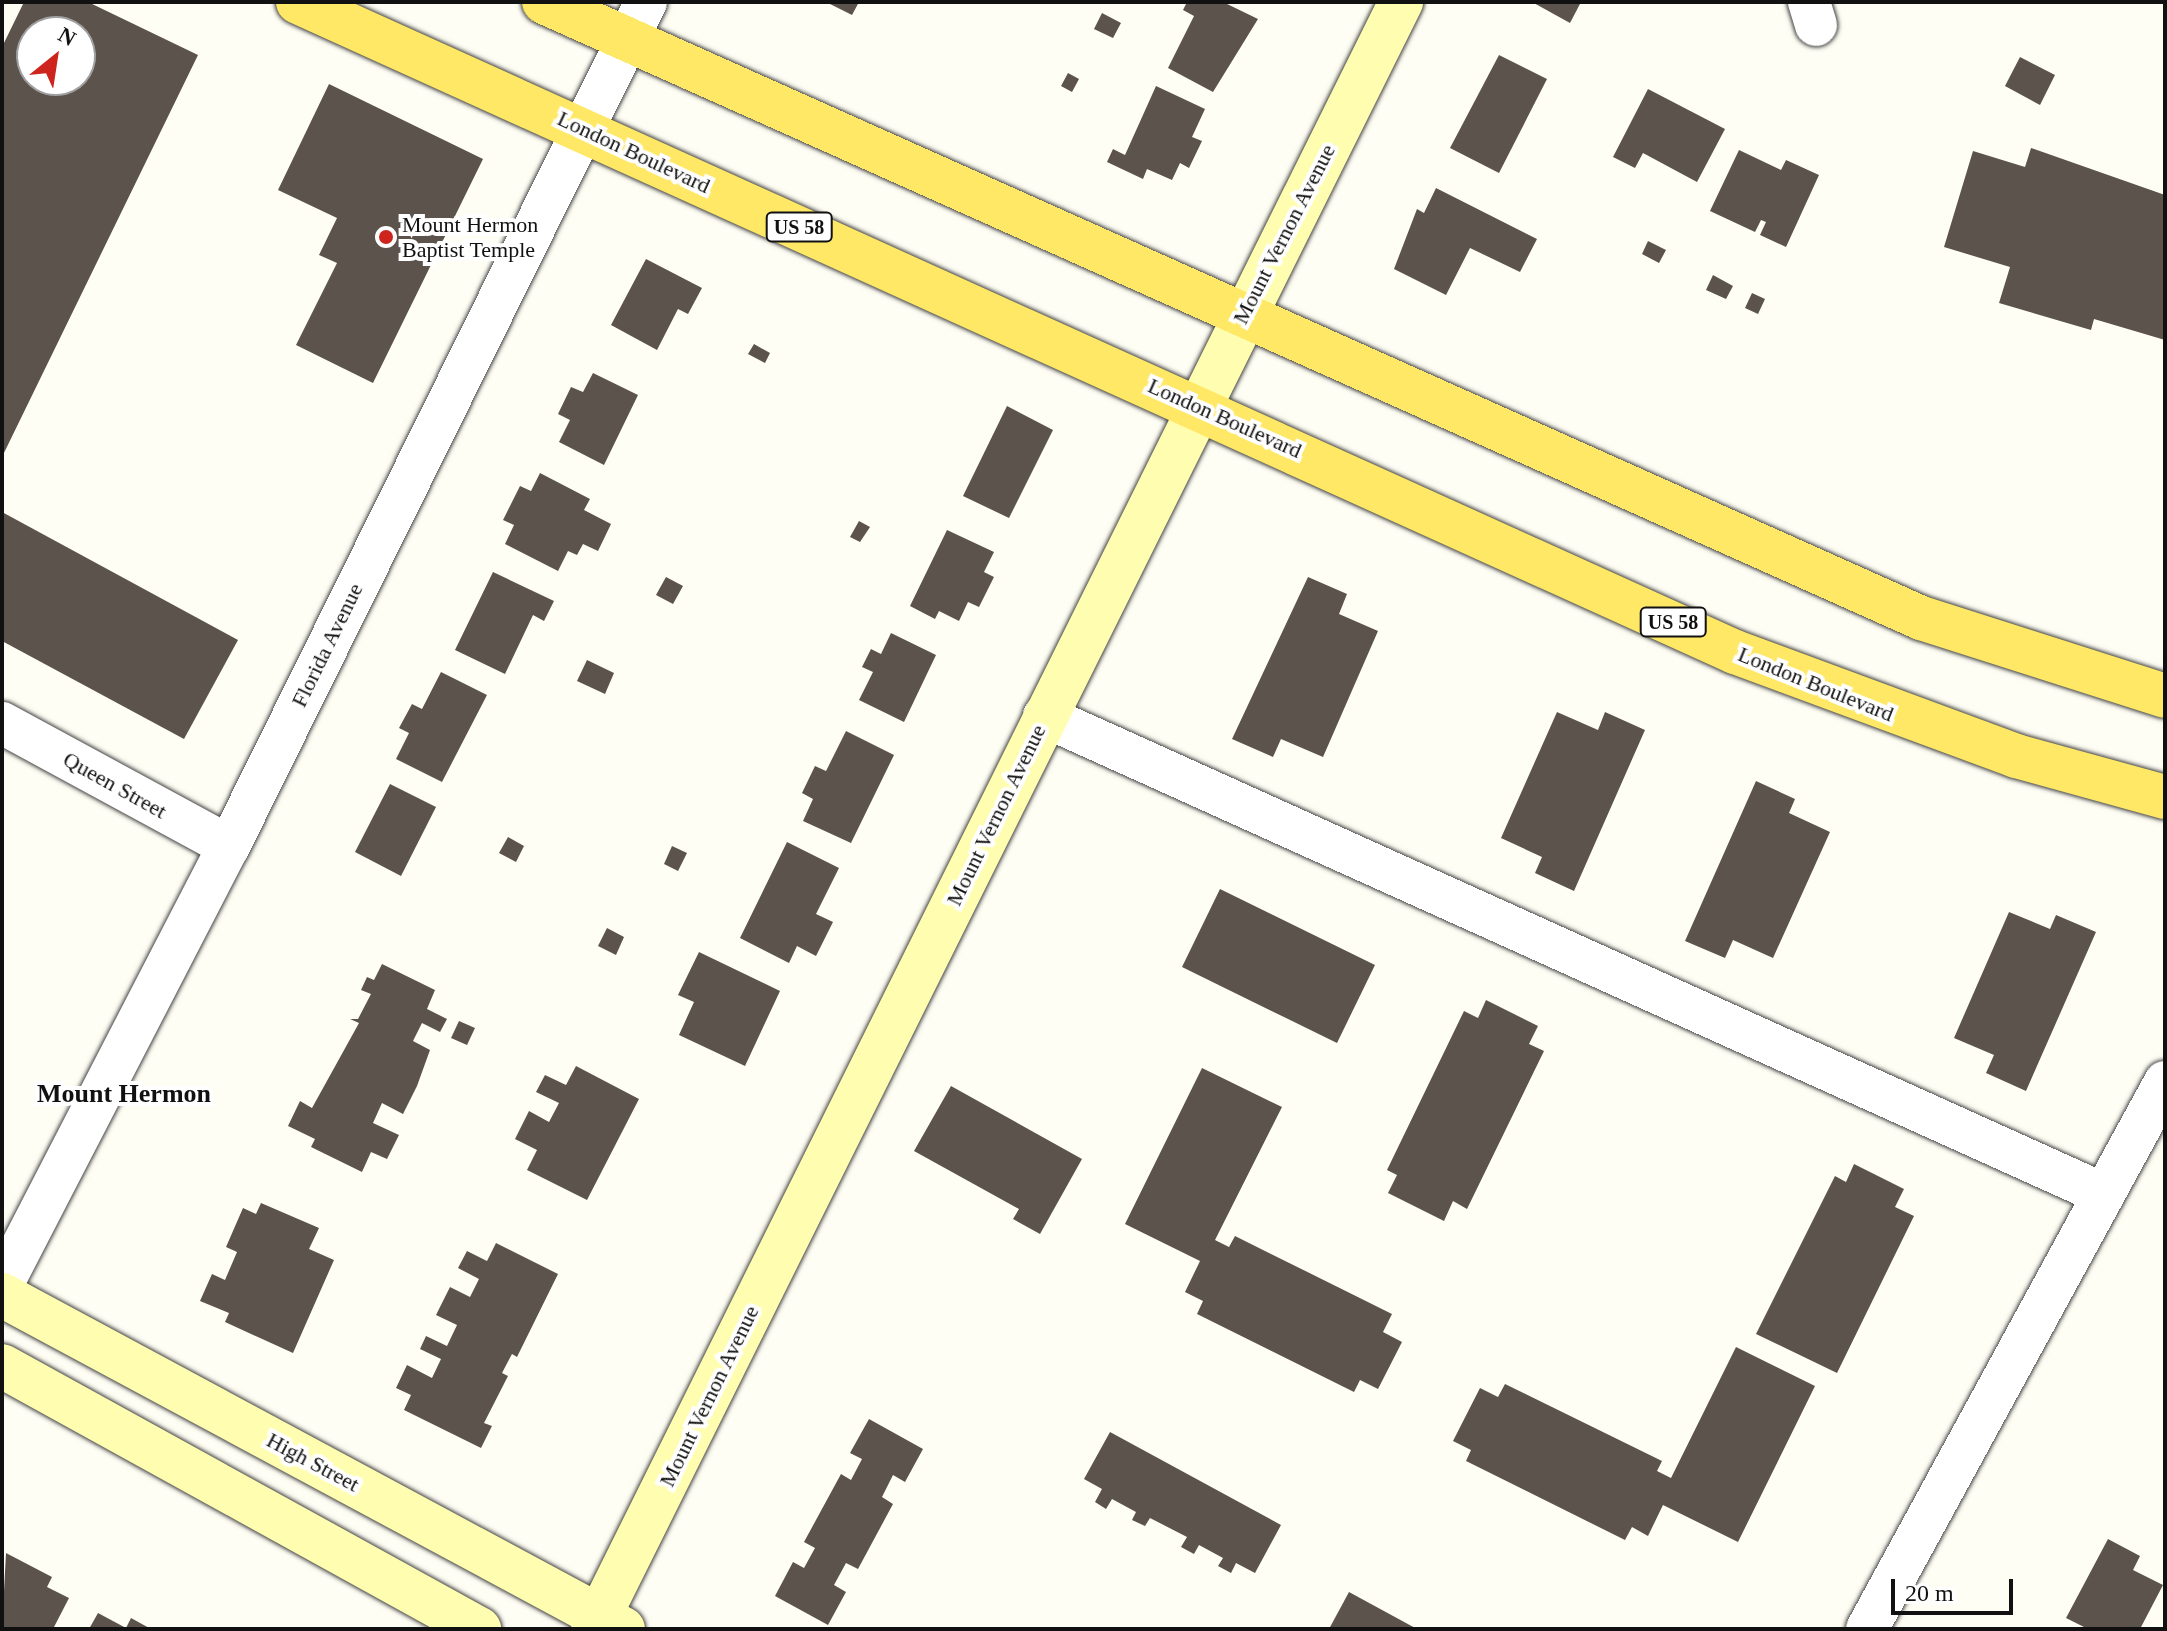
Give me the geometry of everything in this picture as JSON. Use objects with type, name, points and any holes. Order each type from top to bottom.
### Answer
[{"type":"main road","name":"London Boulevard","points":[[298,2],[1873,708],[2165,797]]},
{"type":"main road","points":[[544,2],[637,20],[1244,314],[1921,618],[2016,653],[2165,696]]},
{"type":"street","name":"Mount Vernon Avenue","points":[[605,1625],[1044,716],[1401,2]]},
{"type":"street","name":"Florida Avenue","points":[[2,1285],[229,846],[637,20]]},
{"type":"street","points":[[1044,716],[2103,1194]]},
{"type":"street","name":"Queen Street","points":[[2,723],[229,846]]},
{"type":"street","points":[[1867,1629],[2165,1082]]},
{"type":"street","name":"High Street","points":[[2,1295],[605,1625]]},
{"type":"street","points":[[2,1366],[479,1629]]},
{"type":"building","points":[[24,2],[88,2],[198,55],[2,457],[2,47],[16,18],[16,96],[96,96],[96,16],[17,16]]},
{"type":"building","points":[[826,2],[859,2],[852,15]]},
{"type":"building","points":[[1187,2],[1223,2],[1258,19],[1213,92],[1168,68],[1194,16],[1183,10]]},
{"type":"building","points":[[1532,2],[1581,2],[1570,23]]},
{"type":"building","points":[[1102,13],[1121,23],[1113,38],[1094,29]]},
{"type":"building","points":[[1499,55],[1547,79],[1499,173],[1450,148]]},
{"type":"building","points":[[2020,57],[2055,75],[2040,105],[2005,86]]},
{"type":"building","points":[[1068,73],[1079,79],[1072,92],[1061,86]]},
{"type":"building","name":"Mount Hermon Baptist Temple","points":[[329,84],[483,159],[373,383],[296,345],[337,263],[319,255],[337,218],[278,190]]},
{"type":"building","points":[[1156,86],[1205,109],[1192,137],[1202,141],[1189,168],[1180,163],[1172,180],[1147,169],[1143,179],[1107,162],[1113,149],[1125,155]]},
{"type":"building","points":[[1648,89],[1725,129],[1697,182],[1643,153],[1635,168],[1613,157]]},
{"type":"building","points":[[2031,148],[2165,195],[2165,340],[2094,319],[2091,330],[1999,303],[2010,267],[1944,247],[1973,151],[2025,167]]},
{"type":"building","points":[[1739,150],[1781,170],[1786,160],[1819,175],[1786,247],[1760,235],[1766,222],[1761,220],[1755,232],[1710,211]]},
{"type":"building","points":[[1436,188],[1537,239],[1520,272],[1470,248],[1446,295],[1394,269],[1417,209],[1424,213]]},
{"type":"building","points":[[1648,241],[1666,250],[1659,263],[1642,254]]},
{"type":"building","points":[[646,259],[702,288],[688,314],[678,309],[657,350],[611,325]]},
{"type":"building","points":[[1713,275],[1733,286],[1726,299],[1706,290]]},
{"type":"building","points":[[1752,293],[1765,299],[1758,314],[1745,308]]},
{"type":"building","points":[[754,344],[770,353],[765,363],[748,354]]},
{"type":"building","points":[[593,373],[638,395],[604,465],[559,442],[570,420],[558,414],[571,387],[583,392]]},
{"type":"building","points":[[1007,406],[1053,430],[1009,518],[963,496]]},
{"type":"building","points":[[540,473],[590,499],[584,510],[611,524],[598,551],[583,544],[577,555],[568,551],[558,571],[505,544],[514,525],[503,520],[520,486],[531,491]]},
{"type":"building","points":[[2,512],[238,640],[184,739],[2,641]]},
{"type":"building","points":[[859,521],[870,527],[860,542],[850,537]]},
{"type":"building","points":[[947,530],[994,552],[984,572],[994,577],[979,607],[968,602],[959,621],[939,611],[935,619],[910,606]]},
{"type":"building","points":[[493,572],[554,601],[544,621],[533,615],[505,674],[455,650]]},
{"type":"building","points":[[666,577],[683,586],[673,604],[656,595]]},
{"type":"building","points":[[1308,577],[1347,594],[1339,614],[1378,631],[1323,757],[1281,739],[1273,757],[1232,739]]},
{"type":"building","points":[[891,633],[936,655],[904,722],[859,700],[873,672],[862,667],[871,649],[881,654]]},
{"type":"building","points":[[587,660],[614,673],[605,694],[577,681]]},
{"type":"building","points":[[441,672],[487,695],[442,782],[396,759],[409,733],[399,728],[412,704],[422,709]]},
{"type":"building","points":[[1557,712],[1598,730],[1605,712],[1645,730],[1574,891],[1535,873],[1542,857],[1501,838]]},
{"type":"building","points":[[846,731],[894,755],[851,843],[803,821],[813,799],[802,793],[815,766],[826,771]]},
{"type":"building","points":[[1756,781],[1795,799],[1789,813],[1830,832],[1773,958],[1733,940],[1725,958],[1685,941]]},
{"type":"building","points":[[390,784],[436,807],[401,876],[355,852]]},
{"type":"building","points":[[508,837],[524,846],[516,862],[499,853]]},
{"type":"building","points":[[787,842],[839,868],[816,914],[833,922],[816,956],[797,946],[789,963],[740,938]]},
{"type":"building","points":[[672,846],[687,853],[678,871],[664,864]]},
{"type":"building","points":[[1220,889],[1375,965],[1337,1043],[1182,967]]},
{"type":"building","points":[[2009,912],[2050,929],[2056,915],[2096,932],[2026,1091],[1986,1073],[1994,1055],[1954,1038]]},
{"type":"building","points":[[607,928],[624,937],[616,955],[598,946]]},
{"type":"building","points":[[699,952],[780,991],[745,1066],[679,1035],[694,1002],[678,995]]},
{"type":"building","points":[[382,964],[435,990],[427,1009],[447,1019],[440,1032],[422,1023],[413,1041],[430,1050],[417,1086],[403,1114],[382,1103],[373,1123],[399,1135],[387,1159],[371,1152],[362,1172],[311,1147],[315,1139],[288,1126],[300,1101],[312,1108],[359,1023],[350,1019],[358,1019],[371,994],[361,990],[367,977],[374,980]]},
{"type":"building","points":[[1486,1000],[1538,1026],[1529,1044],[1544,1051],[1467,1209],[1453,1201],[1444,1221],[1388,1193],[1397,1175],[1387,1170],[1464,1011],[1478,1018]]},
{"type":"building","points":[[459,1021],[475,1028],[467,1045],[451,1038]]},
{"type":"building","points":[[576,1066],[639,1099],[587,1200],[527,1170],[537,1150],[515,1139],[529,1111],[549,1122],[559,1103],[536,1092],[545,1075],[566,1085]]},
{"type":"building","points":[[1202,1068],[1282,1107],[1215,1240],[1229,1247],[1235,1236],[1392,1314],[1383,1332],[1402,1342],[1378,1389],[1360,1380],[1354,1392],[1197,1314],[1203,1301],[1185,1292],[1200,1261],[1125,1224]]},
{"type":"building","points":[[951,1086],[1082,1159],[1040,1234],[1013,1219],[1019,1209],[914,1151]]},
{"type":"building","points":[[1854,1164],[1904,1189],[1895,1207],[1914,1216],[1837,1373],[1756,1334],[1835,1176],[1846,1182]]},
{"type":"building","points":[[261,1203],[319,1228],[309,1249],[334,1260],[293,1353],[225,1322],[229,1313],[200,1301],[212,1274],[225,1280],[237,1252],[226,1247],[243,1208],[256,1214]]},
{"type":"building","points":[[496,1243],[558,1274],[517,1357],[512,1354],[502,1373],[508,1376],[484,1423],[492,1426],[481,1448],[404,1410],[411,1395],[396,1388],[407,1365],[432,1378],[441,1359],[420,1349],[426,1336],[447,1346],[457,1325],[436,1315],[450,1287],[470,1297],[479,1279],[458,1268],[467,1251],[487,1261]]},
{"type":"building","points":[[1736,1347],[1815,1386],[1738,1542],[1663,1505],[1648,1536],[1632,1527],[1625,1540],[1466,1461],[1471,1450],[1453,1441],[1480,1388],[1498,1397],[1505,1384],[1662,1461],[1657,1471],[1671,1478]]},
{"type":"building","points":[[869,1419],[923,1449],[905,1482],[893,1475],[882,1497],[893,1504],[858,1569],[846,1563],[834,1585],[846,1592],[828,1625],[775,1596],[793,1562],[804,1568],[815,1548],[804,1542],[841,1474],[851,1480],[862,1459],[850,1453]]},
{"type":"building","points":[[1110,1432],[1281,1525],[1255,1573],[1236,1563],[1231,1573],[1218,1566],[1223,1558],[1199,1545],[1194,1554],[1181,1547],[1187,1537],[1150,1518],[1145,1526],[1132,1520],[1136,1512],[1112,1499],[1106,1509],[1095,1502],[1102,1489],[1084,1479]]},
{"type":"building","points":[[2108,1539],[2140,1556],[2133,1570],[2163,1585],[2140,1629],[2088,1629],[2066,1618]]},
{"type":"building","points":[[6,1553],[52,1577],[47,1587],[69,1598],[53,1629],[2,1629]]},
{"type":"building","points":[[1349,1592],[1417,1629],[1329,1629]]},
{"type":"building","points":[[98,1613],[126,1628],[131,1618],[151,1629],[89,1629]]},
{"type":"place","name":"Mount Hermon Baptist Temple","points":[[386,237]]},
{"type":"district","name":"Mount Hermon","points":[[124,1094]]}]
